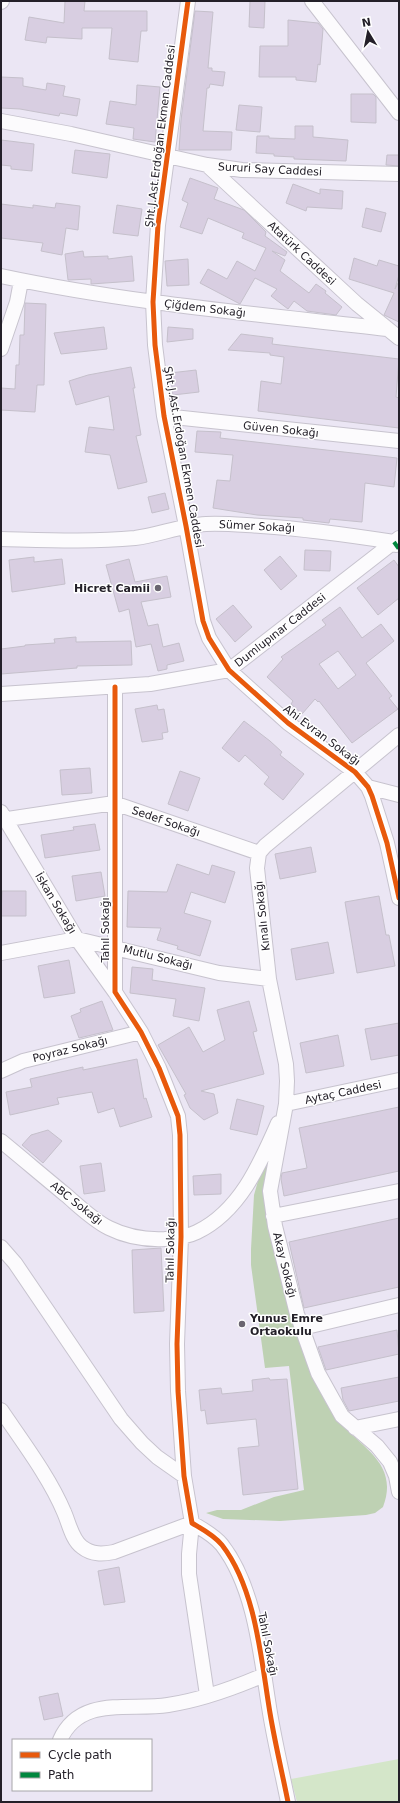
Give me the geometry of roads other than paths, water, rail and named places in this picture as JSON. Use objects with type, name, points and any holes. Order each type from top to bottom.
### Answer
[{"type":"street","name":"Şht.J.Ast.Erdoğan Ekmen Caddesi","points":[[188,1],[158,225],[153,302],[155,345],[164,416],[203,621],[209,638],[229,670]]},
{"type":"street","points":[[312,1],[399,113]]},
{"type":"street","name":"Sururi Say Caddesi","points":[[1,121],[71,134],[166,157],[242,170],[399,174]]},
{"type":"street","name":"Atatürk Caddesi","points":[[207,165],[356,304],[399,338]]},
{"type":"street","name":"Çiğdem Sokağı","points":[[1,276],[21,281],[153,302],[387,329]]},
{"type":"street","points":[[1,349],[17,302],[21,281]]},
{"type":"street","name":"Güven Sokağı","points":[[164,416],[399,441]]},
{"type":"street","name":"Sümer Sokağı","points":[[1,539],[66,540],[133,538],[153,536],[186,526],[228,524],[302,529],[397,543]]},
{"type":"street","name":"Dumlupınar Caddesi","points":[[1,694],[150,684],[229,670],[397,543]]},
{"type":"street","name":"Ahi Evran Sokağı","points":[[229,670],[288,723],[355,772],[368,787],[387,843],[399,898]]},
{"type":"street","name":"Tahıl Sokağı","points":[[115,687],[115,992],[141,1032],[165,1082],[178,1116],[180,1135],[182,1237],[177,1344],[178,1391],[184,1476],[192,1523],[220,1543],[229,1555],[240,1576],[260,1644],[264,1675],[288,1802]]},
{"type":"street","points":[[259,853],[265,846],[399,735]]},
{"type":"street","points":[[368,787],[399,795]]},
{"type":"street","name":"Sedef Sokağı","points":[[3,817],[114,803],[259,853]]},
{"type":"street","name":"İskan Sokağı","points":[[3,817],[77,939],[115,992]]},
{"type":"street","name":"Kınalı Sokağı","points":[[259,853],[257,868],[269,979],[286,1064],[286,1104]]},
{"type":"street","name":"Mutlu Sokağı","points":[[1,953],[77,939],[219,973],[269,979]]},
{"type":"street","name":"Poyraz Sokağı","points":[[1,1071],[23,1061],[141,1032]]},
{"type":"street","name":"Aytaç Caddesi","points":[[286,1104],[399,1080]]},
{"type":"street","name":"Akay Sokağı","points":[[286,1104],[270,1190],[273,1216],[302,1328],[316,1366],[330,1396],[342,1416],[377,1446],[390,1462],[396,1476],[399,1492]]},
{"type":"street","name":"ABC Sokağı","points":[[1,1141],[89,1215],[108,1228],[135,1238],[156,1239],[182,1237],[197,1233],[232,1206],[258,1168],[286,1104]]},
{"type":"street","points":[[273,1216],[399,1191]]},
{"type":"street","points":[[1,1246],[28,1282],[121,1419],[142,1443],[157,1457],[184,1476]]},
{"type":"street","points":[[302,1328],[399,1305]]},
{"type":"street","points":[[1,1410],[52,1487],[62,1506],[76,1541],[83,1548],[102,1554],[114,1552],[192,1523],[188,1574],[207,1695]]},
{"type":"street","points":[[355,1428],[399,1419]]},
{"type":"street","points":[[61,1739],[71,1722],[88,1713],[124,1706],[168,1705],[243,1684],[264,1675]]},
{"type":"place","name":"Hicret Camii","points":[[158,588]]},
{"type":"place","name":"Yunus Emre Ortaokulu","points":[[242,1324]]}]
